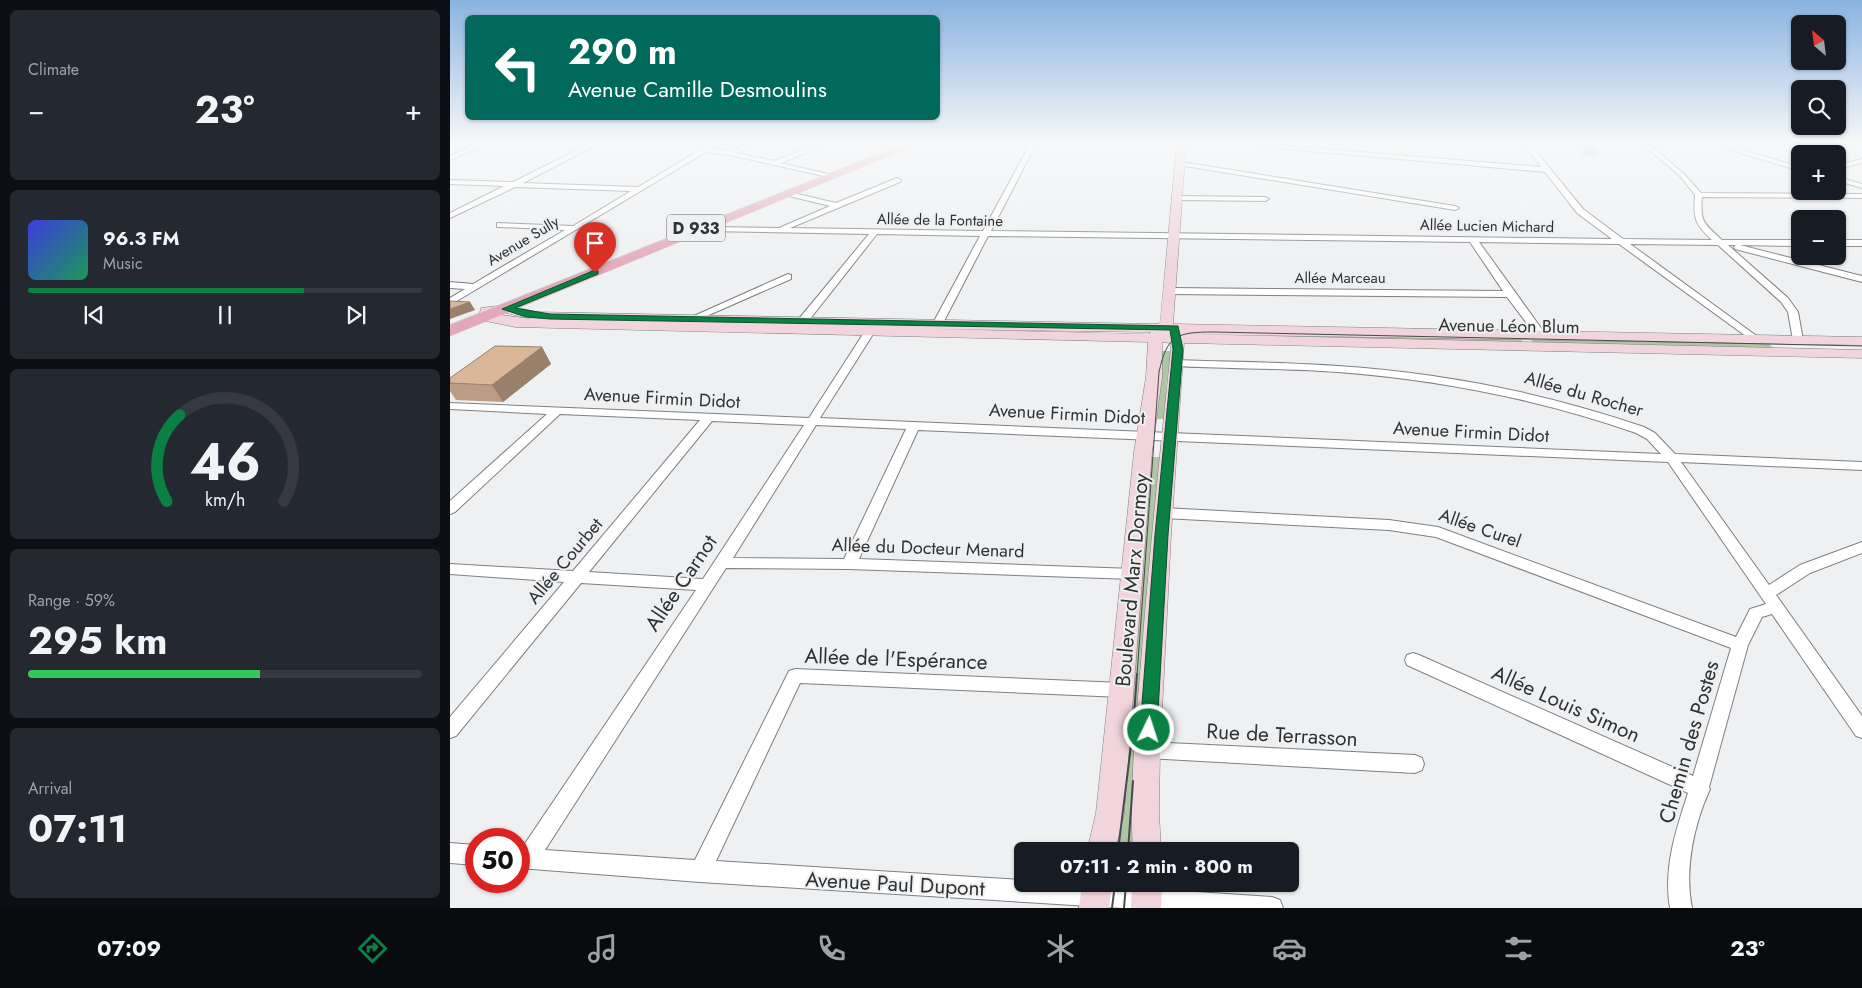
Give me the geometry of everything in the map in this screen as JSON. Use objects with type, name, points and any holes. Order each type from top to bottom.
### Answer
[{"type":"main road","name":"D 933","points":[[450,331],[486,314],[800,186]]},
{"type":"main road","name":"D 933","points":[[450,325],[506,309],[810,186]]},
{"type":"main road","points":[[1166,331],[1179,186]]},
{"type":"main road","points":[[506,309],[536,316],[1166,331]]},
{"type":"main road","points":[[486,314],[515,322],[870,331],[1166,331]]},
{"type":"main road","name":"Avenue Léon Blum","points":[[1166,331],[1862,341]]},
{"type":"main road","name":"Avenue Léon Blum","points":[[1166,331],[1862,354]]},
{"type":"main road","name":"Boulevard Marx Dormoy","points":[[1147,842],[1145,813],[1147,750],[1176,363],[1166,331]]},
{"type":"main road","name":"Boulevard Marx Dormoy","points":[[1103,842],[1110,813],[1142,478],[1144,435],[1166,331]]},
{"type":"street","points":[[450,216],[510,186]]},
{"type":"street","points":[[574,186],[639,189]]},
{"type":"street","name":"Avenue Sully","points":[[450,302],[644,186]]},
{"type":"street","points":[[778,230],[881,186]]},
{"type":"street","points":[[937,325],[1011,186]]},
{"type":"street","points":[[1320,186],[1455,208]]},
{"type":"street","points":[[1560,186],[1580,211],[1754,339]]},
{"type":"street","points":[[1692,186],[1699,195],[1698,219],[1719,242],[1785,300],[1794,312],[1798,340]]},
{"type":"street","points":[[792,194],[836,205]]},
{"type":"street","points":[[1699,195],[1862,196]]},
{"type":"street","points":[[1178,198],[1265,199]]},
{"type":"street","points":[[500,225],[574,228]]},
{"type":"street","name":"Allée de la Fontaine","points":[[705,229],[1174,237]]},
{"type":"street","points":[[802,322],[875,232]]},
{"type":"street","name":"Allée Lucien Michard","points":[[1174,237],[1791,243]]},
{"type":"street","points":[[1473,240],[1541,335]]},
{"type":"street","points":[[1719,242],[1862,278]]},
{"type":"street","points":[[1846,243],[1862,243]]},
{"type":"street","points":[[690,320],[788,277]]},
{"type":"street","points":[[450,284],[475,287]]},
{"type":"street","name":"Allée Marceau","points":[[1169,291],[1510,294]]},
{"type":"street","name":"Allée Carnot","points":[[530,849],[722,563],[870,331]]},
{"type":"street","name":"Allée du Rocher","points":[[1176,363],[1338,369],[1417,378],[1554,403],[1640,430],[1652,436],[1672,458],[1862,730]]},
{"type":"street","name":"Avenue Firmin Didot","points":[[450,406],[1862,466]]},
{"type":"street","points":[[450,509],[558,410]]},
{"type":"street","name":"Allée Courbet","points":[[450,730],[709,417]]},
{"type":"street","points":[[849,564],[914,425]]},
{"type":"street","name":"Allée Curel","points":[[1164,512],[1389,525],[1438,532],[1740,645]]},
{"type":"street","name":"Chemin des Postes","points":[[1681,908],[1679,897],[1681,849],[1700,789],[1740,645],[1756,613],[1805,569],[1862,547]]},
{"type":"street","name":"Allée du Docteur Menard","points":[[722,563],[849,564],[1133,574]]},
{"type":"street","points":[[450,569],[706,585]]},
{"type":"street","name":"Allée Louis Simon","points":[[1413,660],[1700,789]]},
{"type":"street","name":"Allée de l'Espérance","points":[[700,872],[795,676],[1122,690]]},
{"type":"street","name":"Rue de Terrasson","points":[[1147,750],[1415,764]]},
{"type":"street","points":[[450,853],[465,854]]},
{"type":"street","name":"Avenue Paul Dupont","points":[[530,860],[700,872],[1095,896],[1147,897],[1272,908]]},
{"type":"green space","points":[[1200,330],[1519,336],[1524,344],[1203,337]]},
{"type":"green space","points":[[1529,337],[1765,340],[1776,351],[1534,344]]},
{"type":"green space","points":[[1157,351],[1173,351],[1166,385],[1169,419],[1150,419]]},
{"type":"green space","points":[[1146,457],[1166,457],[1139,842],[1108,842]]},
{"type":"building","points":[[450,301],[470,302],[450,309]]},
{"type":"building","points":[[495,346],[542,347],[492,385],[450,383],[450,378]]},
{"type":"tram line","points":[[1137,675],[1159,372],[1170,343],[1182,335],[1214,332],[1862,346]]},
{"type":"tram line","points":[[1119,842],[1133,729],[1137,674]]},
{"type":"tram line","points":[[1129,842],[1133,781]]},
{"type":"tram line","points":[[1112,908],[1114,892]]},
{"type":"tram line","points":[[1124,908],[1125,892]]},
{"type":"route","points":[[595,273],[506,309],[536,316],[1174,328],[1178,349],[1162,535],[1149,730]]}]
